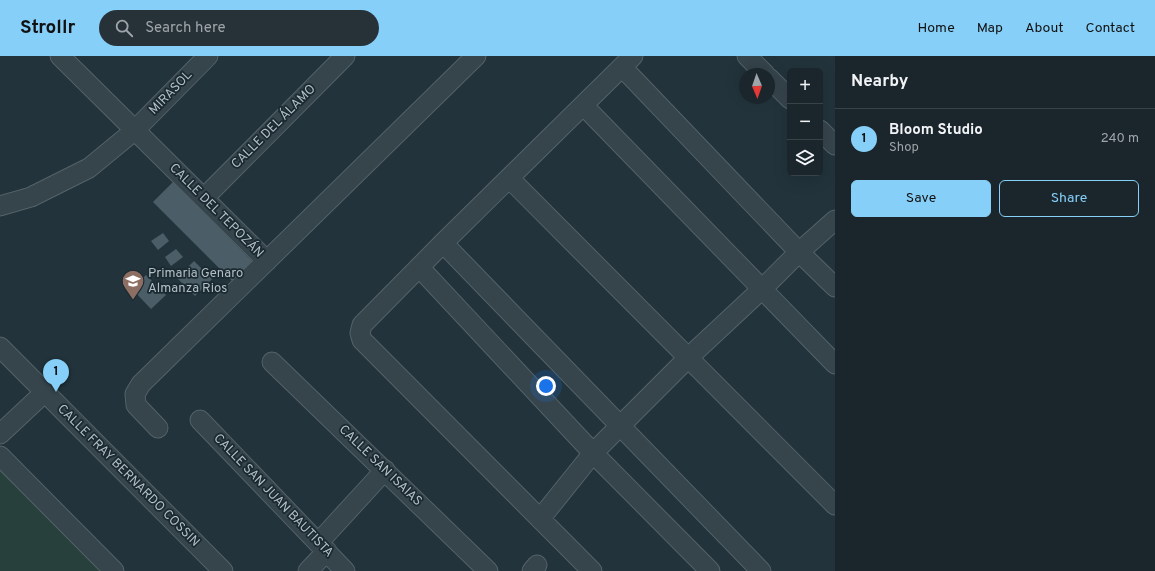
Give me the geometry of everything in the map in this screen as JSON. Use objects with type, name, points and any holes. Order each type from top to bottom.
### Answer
[{"type":"street","name":"CALLE DEL TEPOZÁN","points":[[60,56],[134,131],[267,261],[476,56]]},
{"type":"street","name":"CALLE DEL ÁLAMO","points":[[204,198],[345,56]]},
{"type":"street","points":[[747,56],[759,68]]},
{"type":"street","name":"MIRASOL","points":[[0,206],[31,197],[89,168],[134,131],[202,58]]},
{"type":"street","points":[[592,571],[362,340],[360,333],[362,325],[628,61],[799,252],[835,287]]},
{"type":"street","points":[[775,84],[787,96]]},
{"type":"street","points":[[583,106],[835,364]]},
{"type":"street","points":[[823,133],[835,145]]},
{"type":"street","points":[[509,178],[835,505]]},
{"type":"street","points":[[540,519],[593,453],[689,357],[762,289],[799,252],[835,220]]},
{"type":"street","points":[[443,243],[761,571]]},
{"type":"street","points":[[158,428],[136,405],[135,394],[141,384],[267,261]]},
{"type":"street","points":[[419,267],[593,453],[710,571]]},
{"type":"street","name":"CALLE FRAY BERNARDO COSSIN","points":[[0,347],[223,571]]},
{"type":"street","name":"CALLE SAN ISAIAS","points":[[272,362],[488,571]]},
{"type":"street","points":[[0,434],[45,392]]},
{"type":"street","name":"CALLE SAN JUAN BAUTISTA","points":[[200,420],[345,571]]},
{"type":"street","points":[[0,456],[114,571]]},
{"type":"street","points":[[308,571],[322,547],[385,470]]},
{"type":"green space","points":[[0,464],[104,571],[0,571]]},
{"type":"building","name":"Primaria Genaro Almanza Rios","points":[[173,182],[252,261],[232,281],[153,202]]},
{"type":"building","name":"Primaria Genaro Almanza Rios","points":[[163,233],[169,241],[158,250],[151,241]]},
{"type":"building","name":"Primaria Genaro Almanza Rios","points":[[176,249],[183,257],[171,266],[165,257]]},
{"type":"building","name":"Primaria Genaro Almanza Rios","points":[[194,261],[212,279],[195,296],[177,278]]},
{"type":"building","name":"Primaria Genaro Almanza Rios","points":[[146,275],[166,295],[151,309],[132,289]]},
{"type":"place","name":"Primaria Genaro Almanza Rios","points":[[133,300]]},
{"type":"place","name":"Bloom Studio","points":[[56,392]]}]
